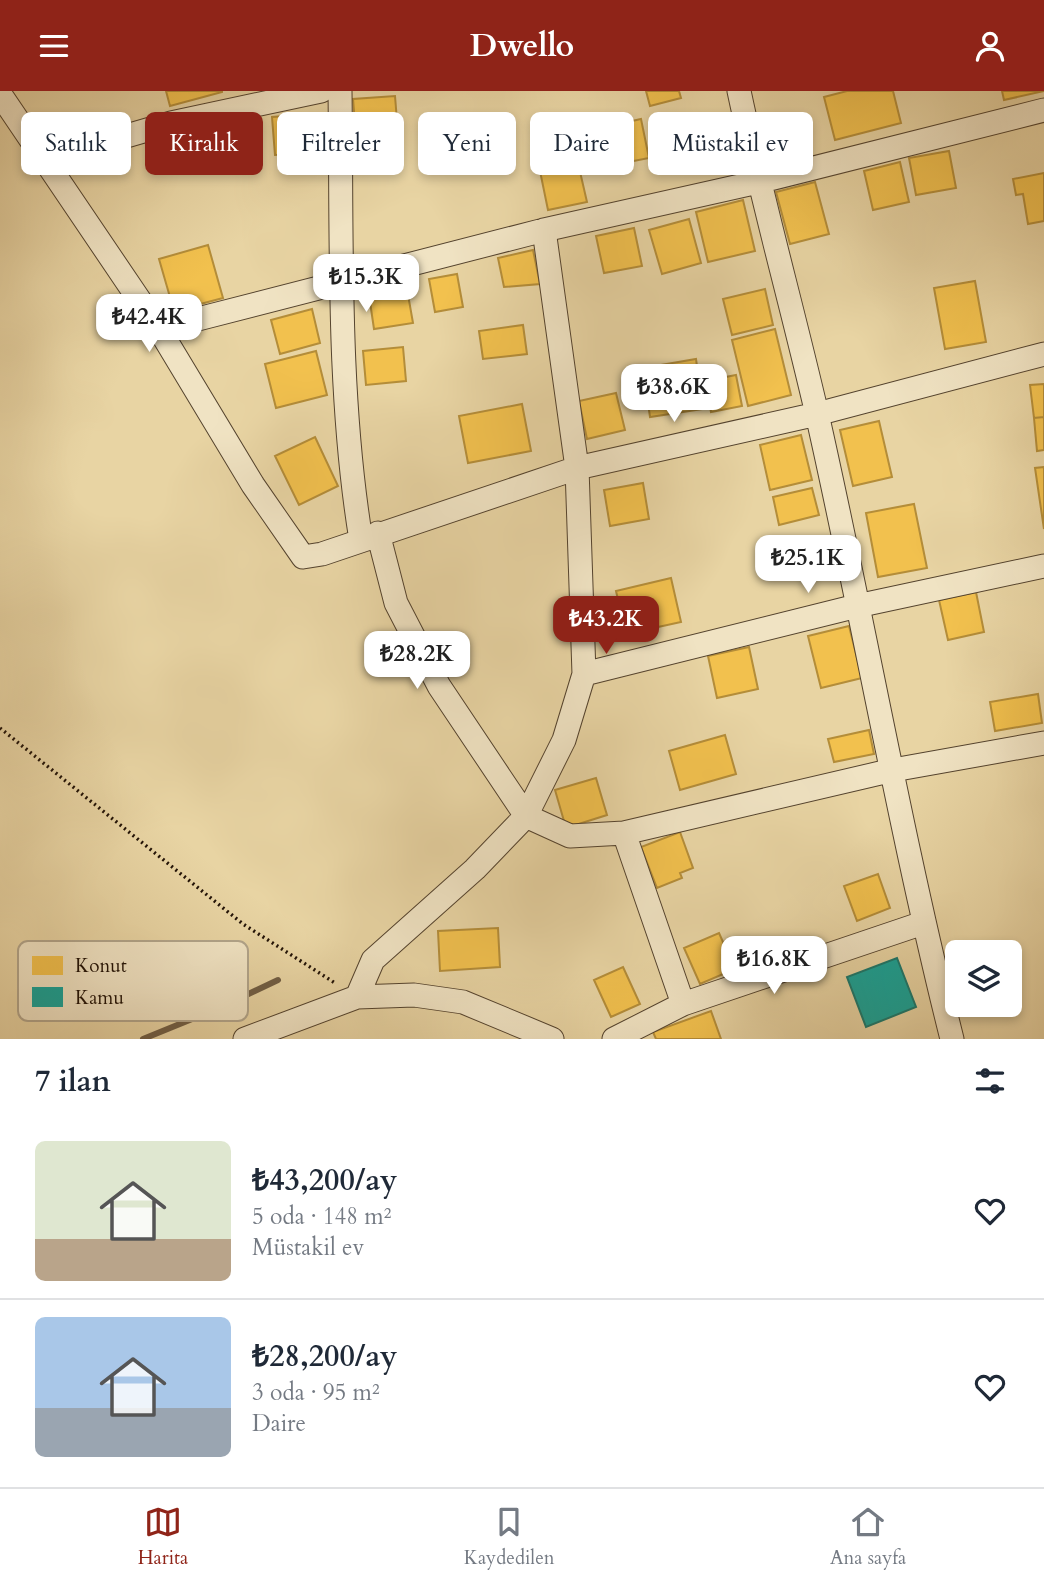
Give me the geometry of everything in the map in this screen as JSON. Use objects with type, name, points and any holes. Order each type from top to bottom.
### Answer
[{"type":"street","points":[[131,135],[172,123],[321,91]]},
{"type":"street","points":[[340,91],[342,283],[352,486],[396,603],[439,686],[526,816],[570,837],[624,833],[894,770],[1044,743]]},
{"type":"street","points":[[739,91],[758,182],[817,414],[894,770],[923,923],[952,1039]]},
{"type":"street","points":[[0,94],[21,126]]},
{"type":"street","points":[[159,329],[544,230],[758,182],[1044,110]]},
{"type":"street","points":[[54,175],[159,329],[253,485],[303,557],[322,554],[577,468],[817,414],[1044,354]]},
{"type":"street","points":[[357,997],[373,960],[475,869],[526,816],[564,740],[584,674],[577,468],[544,230]]},
{"type":"street","points":[[584,674],[857,606],[1044,566]]},
{"type":"street","points":[[624,833],[683,1004]]},
{"type":"street","points":[[614,1039],[683,1004],[923,923]]},
{"type":"street","points":[[245,1039],[357,997],[414,995],[463,1002],[547,1038]]},
{"type":"path","points":[[0,728],[243,924],[357,997]]},
{"type":"building: Konut","points":[[166,91],[222,91],[222,92],[170,106]]},
{"type":"building: Konut","points":[[646,91],[679,91],[681,98],[650,106]]},
{"type":"building: Konut","points":[[847,91],[893,91],[901,123],[835,140],[824,97]]},
{"type":"building: Konut","points":[[1002,91],[1044,91],[1004,100]]},
{"type":"building: Konut","points":[[395,96],[396,112],[354,112],[353,99]]},
{"type":"building: Konut","points":[[272,117],[277,117],[277,155],[275,155]]},
{"type":"building: Konut","points":[[641,119],[648,158],[634,161],[634,121]]},
{"type":"building: Konut","points":[[949,151],[956,188],[916,195],[909,158]]},
{"type":"building: Konut","points":[[900,162],[909,202],[873,210],[864,171]]},
{"type":"building: Konut","points":[[1044,173],[1044,221],[1028,224],[1023,194],[1016,195],[1013,179]]},
{"type":"building: Konut","points":[[541,175],[581,175],[587,202],[548,210]]},
{"type":"building: Konut","points":[[815,182],[829,234],[790,244],[776,192]]},
{"type":"building: Konut","points":[[743,200],[755,251],[708,262],[696,212]]},
{"type":"building: Konut","points":[[689,219],[701,263],[662,274],[649,230]]},
{"type":"building: Konut","points":[[634,228],[642,266],[604,273],[596,236]]},
{"type":"building: Konut","points":[[208,245],[223,298],[174,311],[159,259]]},
{"type":"building: Konut","points":[[533,250],[540,284],[504,287],[498,258]]},
{"type":"building: Konut","points":[[457,274],[463,307],[435,312],[429,279]]},
{"type":"building: Konut","points":[[975,281],[986,342],[945,349],[934,288]]},
{"type":"building: Konut","points":[[407,289],[413,323],[374,329],[369,295]]},
{"type":"building: Konut","points":[[765,289],[773,325],[732,335],[723,299]]},
{"type":"building: Konut","points":[[312,309],[320,343],[280,354],[271,320]]},
{"type":"building: Konut","points":[[523,325],[527,354],[483,359],[479,331]]},
{"type":"building: Konut","points":[[775,329],[791,395],[748,406],[732,340]]},
{"type":"building: Konut","points":[[403,347],[406,381],[366,385],[363,351]]},
{"type":"building: Konut","points":[[316,351],[327,395],[276,408],[265,364]]},
{"type":"building: Konut","points":[[696,359],[703,409],[650,417],[643,368]]},
{"type":"building: Konut","points":[[736,375],[742,406],[711,412],[705,381]]},
{"type":"building: Konut","points":[[1044,384],[1044,417],[1034,418],[1030,385]]},
{"type":"building: Konut","points":[[616,393],[625,430],[587,439],[579,401]]},
{"type":"building: Konut","points":[[522,404],[531,451],[468,463],[459,416]]},
{"type":"building: Konut","points":[[1044,417],[1044,450],[1037,451],[1034,418]]},
{"type":"building: Konut","points":[[879,421],[892,477],[853,486],[840,430]]},
{"type":"building: Konut","points":[[801,435],[812,480],[770,490],[760,445]]},
{"type":"building: Konut","points":[[315,437],[338,486],[299,505],[275,456]]},
{"type":"building: Konut","points":[[1044,467],[1044,529],[1035,468]]},
{"type":"building: Konut","points":[[643,483],[649,519],[610,526],[604,490]]},
{"type":"building: Konut","points":[[812,488],[819,515],[779,525],[773,497]]},
{"type":"building: Konut","points":[[914,504],[927,568],[878,577],[866,513]]},
{"type":"building: Konut","points":[[671,578],[681,622],[626,634],[616,591]]},
{"type":"building: Konut","points":[[976,592],[984,632],[948,640],[939,600]]},
{"type":"building: Konut","points":[[849,626],[862,678],[821,688],[808,636]]},
{"type":"building: Konut","points":[[749,647],[758,689],[717,698],[708,656]]},
{"type":"building: Konut","points":[[1038,694],[1042,723],[995,731],[990,702]]},
{"type":"building: Konut","points":[[869,730],[874,754],[834,762],[828,739]]},
{"type":"building: Konut","points":[[725,735],[736,774],[680,790],[669,751]]},
{"type":"building: Konut","points":[[596,778],[607,815],[566,828],[555,790]]},
{"type":"building: Konut","points":[[680,832],[693,868],[680,873],[682,878],[657,888],[641,847]]},
{"type":"building: Konut","points":[[878,874],[890,908],[857,921],[844,886]]},
{"type":"building: Konut","points":[[498,928],[500,967],[440,971],[438,931]]},
{"type":"building: Konut","points":[[719,933],[735,969],[700,984],[684,948]]},
{"type":"building: Konut","points":[[623,967],[640,1004],[611,1017],[594,980]]},
{"type":"building: Konut","points":[[711,1011],[721,1039],[656,1039],[653,1032]]},
{"type":"building: Kamu","points":[[897,958],[916,1007],[866,1027],[847,977]]},
{"type":"waterway","points":[[248,994],[278,980]]},
{"type":"waterway","points":[[143,1039],[187,1021]]}]
